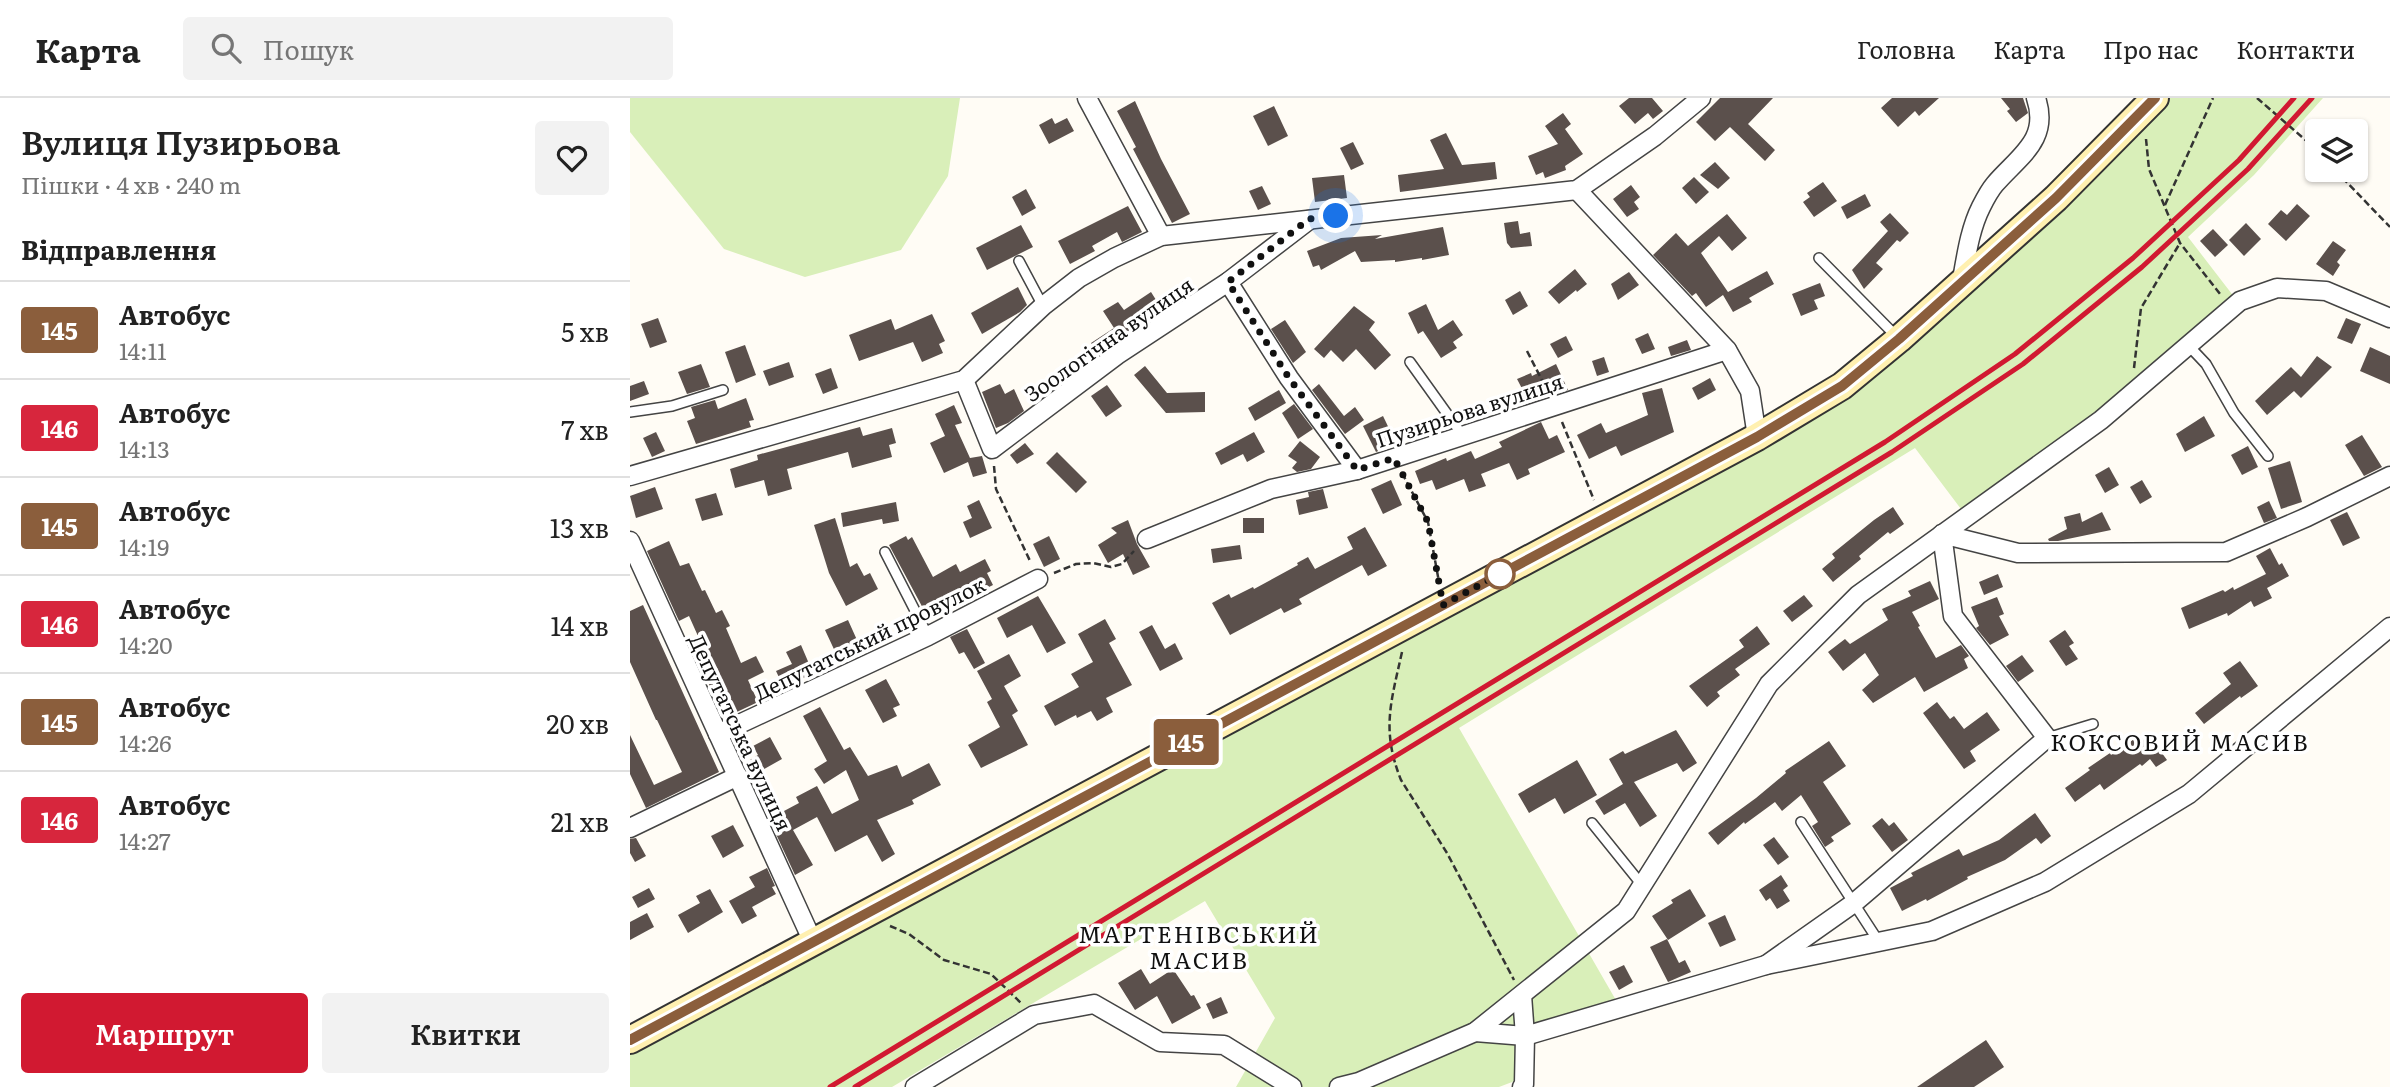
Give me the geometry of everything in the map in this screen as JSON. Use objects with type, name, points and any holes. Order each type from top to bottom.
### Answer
[{"type":"street","points":[[1087,98],[1161,236]]},
{"type":"street","points":[[630,476],[964,380],[1043,306],[1079,278],[1161,236],[1577,190],[1655,136],[1701,98]]},
{"type":"street","points":[[1961,285],[1970,236],[1979,210],[1993,186],[2033,144],[2038,133],[2039,110],[2035,98]]},
{"type":"street","points":[[630,1040],[1757,437],[1842,386],[1961,285],[2056,198],[2149,104]]},
{"type":"street","points":[[1577,190],[1727,350],[1750,391],[1757,437]]},
{"type":"street","name":"Зоологічна вулиця","points":[[992,449],[1117,355],[1228,282],[1309,219]]},
{"type":"street","points":[[1228,282],[1289,378],[1357,470]]},
{"type":"street","points":[[1339,1087],[1359,1082],[1475,1032],[1626,911],[1769,684],[1858,595],[2101,420],[2240,300],[2277,288],[2326,291],[2390,318]]},
{"type":"street","name":"Пузирьова вулиця","points":[[1147,539],[1271,489],[1357,470],[1727,350]]},
{"type":"street","points":[[964,380],[992,449]]},
{"type":"street","points":[[1942,534],[2018,553],[2226,552],[2307,517],[2390,476]]},
{"type":"street","points":[[1766,965],[1854,903],[2048,738],[1953,616],[1942,534]]},
{"type":"street","name":"Депутатська вулиця","points":[[630,541],[813,942]]},
{"type":"street","name":"Депутатський провулок","points":[[718,734],[928,636],[1038,579]]},
{"type":"street","points":[[1475,1032],[1525,1036],[1766,965],[1932,931],[2045,882],[2189,794],[2390,627]]},
{"type":"street","points":[[630,828],[738,776]]},
{"type":"street","points":[[1521,1086],[1525,1036],[1522,995]]},
{"type":"street","points":[[915,1087],[1034,1015],[1094,1004],[1160,1042],[1224,1045],[1292,1087]]},
{"type":"lane","points":[[1819,258],[1899,339]]},
{"type":"lane","points":[[1019,261],[1043,306]]},
{"type":"lane","points":[[2188,345],[2206,364],[2235,413],[2268,456]]},
{"type":"lane","points":[[1410,362],[1463,436]]},
{"type":"lane","points":[[630,412],[672,406],[723,390]]},
{"type":"lane","points":[[885,552],[928,636]]},
{"type":"lane","points":[[2048,738],[2093,724]]},
{"type":"lane","points":[[1801,822],[1879,942]]},
{"type":"lane","points":[[1592,823],[1642,885]]},
{"type":"path","points":[[2165,205],[2213,98]]},
{"type":"path","points":[[2257,98],[2305,140]]},
{"type":"path","points":[[2149,104],[2149,169],[2180,243],[2231,308]]},
{"type":"path","points":[[2347,182],[2390,227]]},
{"type":"path","points":[[2132,393],[2141,307],[2180,243]]},
{"type":"path","points":[[1527,351],[1555,405],[1602,519]]},
{"type":"path","points":[[992,449],[996,489],[1038,579],[1076,564],[1093,563],[1111,567],[1122,564],[1147,539]]},
{"type":"path","points":[[1394,458],[1428,522],[1443,605]]},
{"type":"path","points":[[1409,623],[1389,711],[1388,734],[1396,767],[1401,780],[1447,853],[1522,995]]},
{"type":"path","points":[[865,914],[909,934],[944,960],[991,974],[1034,1015]]},
{"type":"green space","points":[[630,98],[960,98],[948,176],[901,250],[805,277],[724,249],[630,132]]},
{"type":"green space","points":[[2155,98],[2323,98],[2254,175],[2188,237],[2235,298],[2101,415],[1964,513],[1915,448],[1459,728],[1617,1002],[1520,1031],[1520,1079],[1499,1087],[1236,1087],[1275,1018],[1205,901],[892,1087],[630,1087],[630,1040],[1842,386]]},
{"type":"building","points":[[1629,98],[1652,98],[1663,111],[1653,119],[1648,113],[1635,124],[1619,106]]},
{"type":"building","points":[[1720,98],[1773,98],[1748,124],[1775,150],[1765,161],[1730,127],[1715,141],[1696,122]]},
{"type":"building","points":[[1892,98],[1939,98],[1919,116],[1915,111],[1898,127],[1881,108]]},
{"type":"building","points":[[2001,98],[2023,98],[2028,113],[2016,122]]},
{"type":"building","points":[[1135,101],[1190,214],[1172,223],[1133,149],[1136,147],[1117,111]]},
{"type":"building","points":[[1274,106],[1288,136],[1268,146],[1253,116]]},
{"type":"building","points":[[1563,113],[1571,124],[1565,129],[1583,154],[1565,166],[1566,170],[1545,178],[1543,172],[1536,175],[1528,156],[1558,144],[1545,126]]},
{"type":"building","points":[[1052,118],[1055,124],[1067,118],[1074,131],[1049,144],[1039,125]]},
{"type":"building","points":[[1446,133],[1462,165],[1495,162],[1497,179],[1400,192],[1398,175],[1444,169],[1430,140]]},
{"type":"building","points":[[1353,142],[1364,164],[1351,170],[1340,148]]},
{"type":"building","points":[[1715,162],[1730,178],[1718,189],[1700,175]]},
{"type":"building","points":[[1344,175],[1347,198],[1315,202],[1312,178]]},
{"type":"building","points":[[1694,177],[1709,192],[1696,204],[1682,188]]},
{"type":"building","points":[[1823,182],[1837,201],[1814,217],[1803,202],[1810,197],[1807,193]]},
{"type":"building","points":[[1631,185],[1640,197],[1634,202],[1639,209],[1627,217],[1613,199]]},
{"type":"building","points":[[1262,186],[1271,204],[1258,210],[1249,191]]},
{"type":"building","points":[[1026,189],[1036,208],[1022,216],[1012,197]]},
{"type":"building","points":[[1865,194],[1871,206],[1847,219],[1841,207]]},
{"type":"building","points":[[2297,204],[2310,216],[2286,241],[2268,224],[2281,210],[2287,215]]},
{"type":"building","points":[[1128,206],[1142,232],[1122,242],[1117,232],[1092,246],[1095,251],[1070,264],[1058,241]]},
{"type":"building","points":[[1890,213],[1909,233],[1900,242],[1897,240],[1876,263],[1883,269],[1864,289],[1852,270],[1888,231],[1880,222]]},
{"type":"building","points":[[1727,214],[1747,238],[1732,251],[1719,236],[1701,253],[1728,292],[1767,271],[1774,284],[1749,298],[1752,302],[1733,312],[1723,295],[1706,307],[1696,293],[1692,296],[1653,255],[1676,233],[1688,246]]},
{"type":"building","points":[[1518,221],[1520,234],[1530,232],[1532,246],[1511,248],[1507,243],[1504,223]]},
{"type":"building","points":[[2246,223],[2261,239],[2244,256],[2229,240]]},
{"type":"building","points":[[1021,225],[1033,247],[987,270],[976,248]]},
{"type":"building","points":[[1443,227],[1449,255],[1422,260],[1361,262],[1355,251],[1321,270],[1319,265],[1313,267],[1307,251],[1341,238],[1382,235],[1375,239]]},
{"type":"building","points":[[2213,229],[2228,245],[2215,257],[2200,241]]},
{"type":"building","points":[[2333,241],[2346,250],[2337,262],[2340,265],[2333,276],[2316,264]]},
{"type":"building","points":[[1575,269],[1587,284],[1559,304],[1548,292]]},
{"type":"building","points":[[1629,272],[1639,285],[1618,300],[1611,284]]},
{"type":"building","points":[[1820,283],[1825,296],[1814,300],[1818,309],[1801,316],[1792,294]]},
{"type":"building","points":[[1018,287],[1027,305],[982,334],[971,313]]},
{"type":"building","points":[[1520,291],[1528,306],[1513,315],[1505,300]]},
{"type":"building","points":[[1151,292],[1163,311],[1099,355],[1091,343],[1114,328],[1103,311],[1118,302],[1124,310]]},
{"type":"building","points":[[1426,304],[1438,330],[1453,320],[1463,335],[1453,342],[1457,348],[1441,358],[1423,331],[1418,334],[1408,313]]},
{"type":"building","points":[[1354,306],[1375,322],[1369,330],[1391,355],[1375,370],[1356,349],[1343,362],[1331,350],[1324,358],[1314,349]]},
{"type":"building","points":[[932,314],[945,341],[939,344],[943,353],[922,362],[913,342],[859,361],[849,335],[891,319],[895,330]]},
{"type":"building","points":[[658,318],[667,342],[650,348],[641,324]]},
{"type":"building","points":[[2346,318],[2361,324],[2352,344],[2337,338]]},
{"type":"building","points":[[1285,320],[1306,352],[1293,363],[1271,329]]},
{"type":"building","points":[[1648,333],[1655,349],[1642,354],[1635,339]]},
{"type":"building","points":[[1566,336],[1573,350],[1558,358],[1550,344]]},
{"type":"building","points":[[1687,340],[1691,350],[1671,356],[1668,347]]},
{"type":"building","points":[[745,345],[756,375],[736,383],[725,352]]},
{"type":"building","points":[[2370,347],[2390,356],[2390,384],[2360,371]]},
{"type":"building","points":[[2317,356],[2332,367],[2301,398],[2294,391],[2267,415],[2255,401],[2291,367],[2301,377]]},
{"type":"building","points":[[1604,357],[1609,372],[1597,376],[1592,361]]},
{"type":"building","points":[[789,362],[794,377],[769,386],[763,371]]},
{"type":"building","points":[[701,364],[710,387],[687,394],[678,372]]},
{"type":"building","points":[[1556,364],[1568,390],[1529,402],[1517,379],[1531,373],[1532,376]]},
{"type":"building","points":[[1145,366],[1167,393],[1205,392],[1205,412],[1166,413],[1134,375]]},
{"type":"building","points":[[831,368],[838,388],[823,394],[815,374]]},
{"type":"building","points":[[1710,378],[1716,390],[1698,400],[1692,388]]},
{"type":"building","points":[[644,381],[649,394],[630,401],[630,386]]},
{"type":"building","points":[[1000,384],[1005,394],[1014,389],[1024,411],[996,428],[982,392]]},
{"type":"building","points":[[1319,384],[1344,416],[1355,407],[1364,420],[1345,434],[1312,390]]},
{"type":"building","points":[[1107,385],[1122,406],[1106,417],[1091,396]]},
{"type":"building","points":[[1662,388],[1674,432],[1621,456],[1616,446],[1589,459],[1577,435],[1601,423],[1606,433],[1648,415],[1642,393]]},
{"type":"building","points":[[1279,390],[1286,403],[1255,421],[1248,408]]},
{"type":"building","points":[[746,398],[754,420],[749,421],[751,427],[696,444],[687,421],[695,418],[691,407],[715,400],[718,409]]},
{"type":"building","points":[[1294,404],[1313,429],[1298,439],[1282,413]]},
{"type":"building","points":[[954,405],[962,423],[955,425],[970,458],[982,456],[987,473],[973,477],[968,462],[944,473],[930,443],[945,436],[935,414]]},
{"type":"building","points":[[1383,416],[1396,443],[1376,452],[1363,426]]},
{"type":"building","points":[[2204,416],[2215,436],[2185,452],[2176,434]]},
{"type":"building","points":[[1541,422],[1549,439],[1557,435],[1565,452],[1528,469],[1530,474],[1517,480],[1509,463],[1481,474],[1486,486],[1469,492],[1464,479],[1436,490],[1432,480],[1420,484],[1415,471],[1471,451],[1475,459],[1502,447],[1499,442]]},
{"type":"building","points":[[860,427],[863,436],[892,428],[896,443],[889,445],[892,457],[852,468],[848,452],[787,469],[792,489],[768,496],[764,480],[735,488],[730,469],[758,460],[757,455]]},
{"type":"building","points":[[656,432],[665,451],[652,457],[643,438]]},
{"type":"building","points":[[1254,432],[1265,452],[1247,462],[1243,454],[1221,465],[1215,453]]},
{"type":"building","points":[[2362,435],[2382,467],[2364,476],[2345,445]]},
{"type":"building","points":[[1300,441],[1320,457],[1311,469],[1297,472],[1292,468],[1297,462],[1288,456]]},
{"type":"building","points":[[1025,443],[1034,454],[1017,464],[1010,455]]},
{"type":"building","points":[[2248,446],[2258,467],[2242,475],[2231,455]]},
{"type":"building","points":[[1057,452],[1087,482],[1076,493],[1046,463]]},
{"type":"building","points":[[2290,461],[2302,502],[2281,509],[2268,468]]},
{"type":"building","points":[[2109,467],[2119,485],[2105,493],[2095,475]]},
{"type":"building","points":[[1391,480],[1402,505],[1383,514],[1371,489]]},
{"type":"building","points":[[2142,480],[2152,497],[2140,504],[2130,487]]},
{"type":"building","points":[[655,487],[663,509],[636,518],[630,496]]},
{"type":"building","points":[[1323,489],[1328,508],[1299,515],[1296,500],[1309,497],[1308,492]]},
{"type":"building","points":[[716,493],[723,515],[702,521],[695,499]]},
{"type":"building","points":[[979,500],[992,528],[970,538],[963,522],[972,518],[967,506]]},
{"type":"building","points":[[2269,501],[2277,518],[2264,523],[2257,507]]},
{"type":"building","points":[[896,502],[899,521],[883,524],[882,519],[843,527],[841,513]]},
{"type":"building","points":[[1893,507],[1904,524],[1890,534],[1888,532],[1833,582],[1822,569],[1835,558],[1832,554]]},
{"type":"building","points":[[2102,512],[2111,530],[2049,541],[2048,539],[2067,529],[2064,517],[2080,513],[2082,522]]},
{"type":"building","points":[[2347,512],[2360,538],[2343,546],[2330,520]]},
{"type":"building","points":[[835,518],[850,567],[857,563],[864,576],[870,573],[878,589],[846,606],[829,573],[814,525]]},
{"type":"building","points":[[1243,518],[1264,518],[1264,533],[1243,533]]},
{"type":"building","points":[[1128,520],[1150,567],[1133,575],[1123,554],[1108,563],[1098,545],[1117,533],[1111,528]]},
{"type":"building","points":[[1365,527],[1387,566],[1368,576],[1362,565],[1299,599],[1302,604],[1284,613],[1281,608],[1230,635],[1212,603],[1229,594],[1231,598],[1253,587],[1254,589],[1308,557],[1315,569],[1353,549],[1347,537]]},
{"type":"building","points":[[906,536],[908,540],[912,537],[933,577],[956,564],[960,572],[985,559],[991,571],[987,573],[993,585],[975,594],[972,588],[925,612],[889,545]]},
{"type":"building","points":[[1049,536],[1060,559],[1044,567],[1033,544]]},
{"type":"building","points":[[669,541],[680,566],[689,563],[716,613],[722,610],[730,626],[726,628],[741,663],[756,656],[764,672],[748,680],[758,702],[724,718],[693,649],[702,645],[689,616],[679,621],[647,551]]},
{"type":"building","points":[[1240,545],[1242,559],[1213,563],[1211,549]]},
{"type":"building","points":[[2270,548],[2289,576],[2267,588],[2272,598],[2254,607],[2251,601],[2228,616],[2227,613],[2189,629],[2181,608],[2223,590],[2225,592],[2233,587],[2234,590],[2266,574],[2256,556]]},
{"type":"building","points":[[1998,574],[2003,587],[1984,595],[1979,582]]},
{"type":"building","points":[[1930,581],[1939,599],[1912,612],[1920,626],[1918,627],[1936,658],[1961,645],[1969,656],[1964,659],[1968,668],[1924,692],[1915,677],[1873,703],[1862,690],[1879,675],[1865,653],[1843,671],[1828,652],[1845,639],[1850,644],[1888,620],[1882,609],[1911,596],[1908,591]]},
{"type":"building","points":[[1804,595],[1813,606],[1792,622],[1783,611]]},
{"type":"building","points":[[1038,596],[1066,643],[1047,653],[1032,625],[1007,638],[997,618]]},
{"type":"building","points":[[1997,597],[2004,614],[1999,616],[2009,635],[1990,645],[1976,628],[1979,626],[1971,607]]},
{"type":"building","points":[[643,605],[719,772],[646,808],[630,774],[630,735],[654,785],[682,772],[630,662],[630,611]]},
{"type":"building","points":[[1105,619],[1116,639],[1109,643],[1132,685],[1106,698],[1113,712],[1097,721],[1091,711],[1055,726],[1044,706],[1079,687],[1071,674],[1093,662],[1078,634]]},
{"type":"building","points":[[848,620],[857,640],[851,642],[856,652],[839,660],[825,630]]},
{"type":"building","points":[[1152,625],[1165,649],[1175,643],[1183,659],[1160,671],[1139,632]]},
{"type":"building","points":[[1757,626],[1770,644],[1735,669],[1740,675],[1717,692],[1720,696],[1707,707],[1689,686],[1744,647],[1739,640]]},
{"type":"building","points":[[967,629],[985,663],[974,669],[964,652],[959,654],[950,637]]},
{"type":"building","points":[[2065,630],[2074,643],[2069,646],[2078,659],[2066,666],[2049,641]]},
{"type":"building","points":[[801,645],[813,673],[784,688],[776,671],[792,664],[786,652]]},
{"type":"building","points":[[1009,654],[1021,676],[1004,686],[1018,711],[1012,715],[1028,745],[981,768],[968,745],[1000,727],[987,702],[992,699],[977,671]]},
{"type":"building","points":[[2022,655],[2034,671],[2018,682],[2006,666]]},
{"type":"building","points":[[2240,661],[2258,686],[2241,698],[2240,696],[2204,724],[2195,713],[2231,684],[2223,673]]},
{"type":"building","points":[[886,679],[900,705],[893,708],[897,716],[883,723],[865,690]]},
{"type":"building","points":[[1937,702],[1950,719],[1954,716],[1964,729],[1987,712],[2000,730],[1970,751],[1976,761],[1964,769],[1923,713]]},
{"type":"building","points":[[820,707],[844,750],[850,747],[868,776],[897,765],[902,777],[929,763],[941,785],[912,800],[914,804],[877,820],[895,854],[882,862],[867,835],[835,852],[817,817],[793,830],[813,865],[795,875],[769,819],[799,803],[796,797],[817,786],[832,814],[859,800],[846,770],[824,784],[814,769],[827,761],[803,716]]},
{"type":"building","points":[[1676,730],[1697,763],[1683,772],[1677,763],[1634,782],[1657,816],[1640,827],[1625,803],[1604,815],[1595,801],[1623,784],[1609,759]]},
{"type":"building","points":[[2140,735],[2150,749],[2156,745],[2167,760],[2156,767],[2150,759],[2104,790],[2100,784],[2075,802],[2065,788],[2090,770],[2088,768]]},
{"type":"building","points":[[770,737],[782,759],[757,773],[750,760],[758,755],[753,746]]},
{"type":"building","points":[[1829,741],[1846,766],[1823,782],[1851,824],[1831,837],[1834,841],[1825,847],[1812,826],[1818,822],[1801,795],[1782,811],[1775,802],[1745,824],[1744,822],[1718,845],[1708,833],[1756,798],[1786,773],[1785,771]]},
{"type":"building","points":[[1577,760],[1597,795],[1564,814],[1555,798],[1529,813],[1518,794]]},
{"type":"building","points":[[2035,813],[2051,836],[2041,844],[2036,838],[2005,860],[1967,877],[1968,879],[1927,901],[1926,899],[1902,911],[1890,888],[1913,876],[1911,873],[1959,849],[1963,856],[1999,840]]},
{"type":"building","points":[[1882,818],[1889,826],[1894,822],[1908,840],[1892,852],[1872,826]]},
{"type":"building","points":[[733,825],[744,846],[723,858],[711,836]]},
{"type":"building","points":[[1774,837],[1789,857],[1778,865],[1763,845]]},
{"type":"building","points":[[636,838],[646,856],[635,862],[630,853],[630,839]]},
{"type":"building","points":[[767,868],[776,894],[752,907],[757,916],[742,924],[729,901],[755,887],[749,877]]},
{"type":"building","points":[[1781,875],[1788,886],[1783,890],[1790,901],[1777,909],[1770,898],[1766,901],[1759,890]]},
{"type":"building","points":[[649,888],[655,899],[638,908],[632,897]]},
{"type":"building","points":[[710,889],[723,912],[688,933],[678,915],[700,903],[696,896]]},
{"type":"building","points":[[1690,889],[1706,916],[1668,940],[1652,916]]},
{"type":"building","points":[[647,913],[654,927],[630,940],[630,922]]},
{"type":"building","points":[[1725,915],[1736,940],[1720,947],[1708,923]]},
{"type":"building","points":[[1667,939],[1679,963],[1685,960],[1691,972],[1668,982],[1650,947]]},
{"type":"building","points":[[1624,965],[1633,982],[1619,990],[1609,972]]},
{"type":"building","points":[[1141,969],[1150,984],[1173,969],[1201,1008],[1172,1024],[1157,996],[1135,1010],[1118,983]]},
{"type":"building","points":[[1221,997],[1228,1013],[1213,1019],[1206,1004]]},
{"type":"building","points":[[1986,1040],[2004,1067],[1974,1087],[1917,1087]]},
{"type":"railway","points":[[830,1087],[1885,442],[2015,354],[2133,258],[2239,160],[2294,98]]},
{"type":"railway","points":[[855,1087],[1892,452],[2023,364],[2142,267],[2248,169],[2312,98]]},
{"type":"bus line","name":"145","points":[[630,1040],[1757,437],[1842,386],[2037,216],[2155,98]]},
{"type":"district","name":"КОКСОВИЙ МАСИВ","points":[[2180,741]]},
{"type":"district","name":"МАРТЕНІВСЬКИЙ МАСИВ","points":[[1199,946]]},
{"type":"route","points":[[1336,216],[1309,219],[1228,282],[1289,378],[1357,470],[1394,458],[1428,522],[1443,605],[1500,574]]}]
